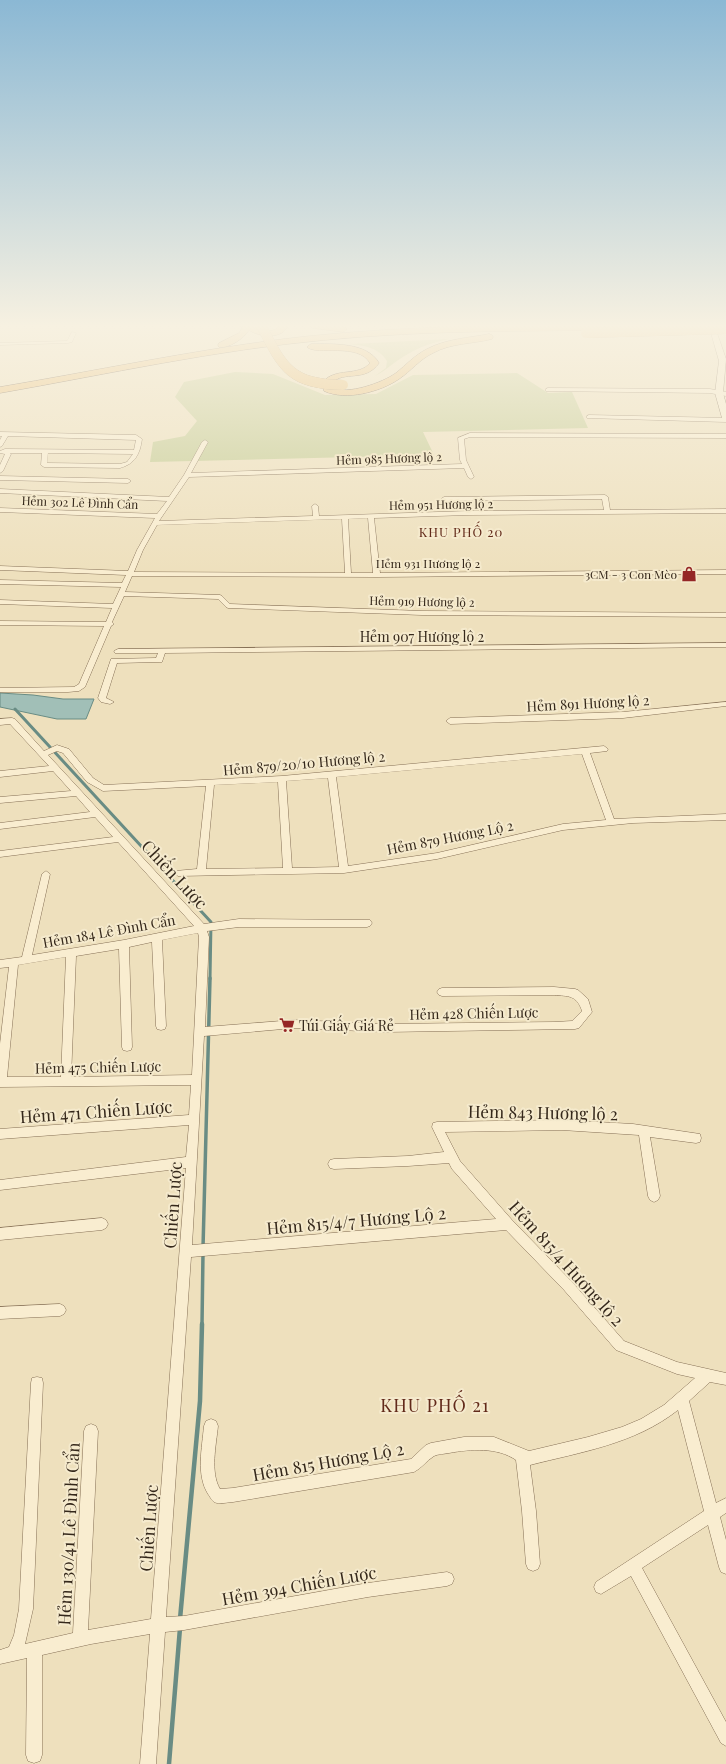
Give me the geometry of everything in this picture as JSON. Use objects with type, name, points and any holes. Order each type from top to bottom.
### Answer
[{"type":"main road","points":[[725,407],[726,419]]},
{"type":"street","points":[[589,417],[726,419]]},
{"type":"street","points":[[0,445],[3,434],[136,437],[139,439],[132,462],[120,466],[44,465],[45,451]]},
{"type":"street","name":"Hẻm 985 Hương lộ 2","points":[[188,475],[466,466],[463,460],[461,438],[470,435],[726,436]]},
{"type":"street","points":[[0,690],[76,689],[82,685],[123,594],[125,585],[133,573],[158,520],[188,475],[205,442]]},
{"type":"street","points":[[2,451],[136,452]]},
{"type":"street","points":[[1,467],[8,454],[2,451]]},
{"type":"street","points":[[466,466],[471,477]]},
{"type":"street","points":[[0,478],[128,482]]},
{"type":"street","points":[[0,491],[172,499]]},
{"type":"street","points":[[444,499],[605,497],[607,512]]},
{"type":"street","points":[[314,506],[316,518]]},
{"type":"street","name":"Hẻm 302 Lê Đình Cẩn","points":[[0,510],[158,520]]},
{"type":"street","name":"Hẻm 951 Hương lộ 2","points":[[158,520],[168,523],[370,516],[726,511]]},
{"type":"street","points":[[370,516],[377,575]]},
{"type":"street","points":[[345,517],[348,574]]},
{"type":"street","name":"Hẻm 931 Hương lộ 2","points":[[0,568],[144,574],[377,575],[726,572]]},
{"type":"street","points":[[0,582],[125,585]]},
{"type":"street","name":"Hẻm 919 Hương lộ 2","points":[[123,594],[220,597],[228,606],[414,613],[585,615],[726,614]]},
{"type":"street","points":[[0,602],[117,606]]},
{"type":"street","points":[[0,623],[110,624]]},
{"type":"street","name":"Hẻm 907 Hương lộ 2","points":[[118,651],[726,645]]},
{"type":"street","points":[[110,702],[102,698],[114,662],[159,660],[163,650]]},
{"type":"street","name":"Hẻm 891 Hương lộ 2","points":[[450,722],[558,718],[657,712],[726,704]]},
{"type":"street","name":"Chiến Lược","points":[[0,722],[12,721],[204,928],[202,1032],[194,1120],[189,1251],[148,1764]]},
{"type":"street","name":"Hẻm 879/20/10 Hương lộ 2","points":[[43,754],[57,748],[66,751],[90,780],[103,788],[282,780],[604,749]]},
{"type":"street","points":[[586,751],[611,822]]},
{"type":"street","points":[[0,774],[55,768]]},
{"type":"street","points":[[332,774],[344,870]]},
{"type":"street","points":[[282,780],[288,871]]},
{"type":"street","points":[[202,872],[210,784]]},
{"type":"street","points":[[0,800],[78,793]]},
{"type":"street","points":[[0,826],[97,814]]},
{"type":"street","name":"Hẻm 879 Hương Lộ 2","points":[[178,872],[344,870],[437,856],[563,827],[611,822],[726,817]]},
{"type":"street","points":[[0,854],[120,839]]},
{"type":"street","points":[[26,960],[46,874]]},
{"type":"street","name":"Hẻm 184 Lê Đình Cẩn","points":[[0,964],[124,944],[217,925],[239,923],[367,923]]},
{"type":"street","points":[[157,938],[161,1026]]},
{"type":"street","points":[[124,944],[127,1046]]},
{"type":"street","points":[[66,1081],[71,952]]},
{"type":"street","points":[[0,1082],[14,962]]},
{"type":"street","name":"Hẻm 428 Chiến Lược","points":[[202,1032],[294,1024],[385,1028],[576,1025],[587,1012],[584,1002],[576,993],[554,991],[442,992]]},
{"type":"street","name":"Hẻm 475 Chiến Lược","points":[[0,1082],[197,1080]]},
{"type":"street","name":"Hẻm 471 Chiến Lược","points":[[0,1134],[194,1120]]},
{"type":"street","name":"Hẻm 843 Hương lộ 2","points":[[437,1127],[562,1125],[644,1131],[696,1138]]},
{"type":"street","name":"Hẻm 815/4 Hương lộ 2","points":[[437,1127],[456,1165],[508,1224],[568,1286],[620,1346],[677,1368],[708,1375]]},
{"type":"street","points":[[644,1131],[654,1196]]},
{"type":"street","points":[[334,1164],[408,1161],[452,1157]]},
{"type":"street","points":[[0,1185],[192,1162]]},
{"type":"street","points":[[0,1234],[102,1224]]},
{"type":"street","name":"Hẻm 815/4/7 Hương Lộ 2","points":[[189,1251],[508,1224]]},
{"type":"street","points":[[0,1313],[60,1310]]},
{"type":"street","points":[[534,1564],[522,1458],[530,1458],[623,1434],[664,1413],[708,1375],[726,1379]]},
{"type":"street","points":[[7,1656],[21,1635],[26,1609],[37,1384]]},
{"type":"street","points":[[682,1399],[726,1566]]},
{"type":"street","name":"Hẻm 815 Hương Lộ 2","points":[[211,1426],[208,1459],[209,1483],[217,1496],[233,1495],[414,1465],[431,1450],[464,1444],[494,1444],[499,1448],[512,1450],[522,1458]]},
{"type":"street","name":"Hẻm 130/41 Lê Đình Cẩn","points":[[80,1640],[91,1431]]},
{"type":"street","points":[[601,1587],[726,1505]]},
{"type":"street","points":[[633,1566],[726,1738]]},
{"type":"street","name":"Hẻm 394 Chiến Lược","points":[[7,1656],[35,1649],[160,1625],[184,1623],[368,1590],[447,1579]]},
{"type":"street","points":[[34,1755],[35,1649]]},
{"type":"green space","points":[[184,407],[579,407],[588,428],[423,432],[434,455],[150,462],[153,442],[185,436],[197,421]]},
{"type":"water","points":[[0,693],[63,699],[94,699],[86,719],[57,719],[0,707]]},
{"type":"waterway","points":[[15,709],[211,922],[210,979]]},
{"type":"waterway","points":[[203,1248],[210,978]]},
{"type":"waterway","points":[[202,1325],[203,1253]]},
{"type":"waterway","points":[[180,1619],[200,1401],[202,1324]]},
{"type":"waterway","points":[[169,1764],[180,1628]]},
{"type":"place","name":"3CM - 3 Con Mèo","points":[[689,574]]},
{"type":"place","name":"Túi Giấy Giá Rẻ","points":[[287,1025]]},
{"type":"district","name":"KHU PHỐ 20","points":[[461,531]]},
{"type":"district","name":"KHU PHỐ 21","points":[[435,1405]]}]
